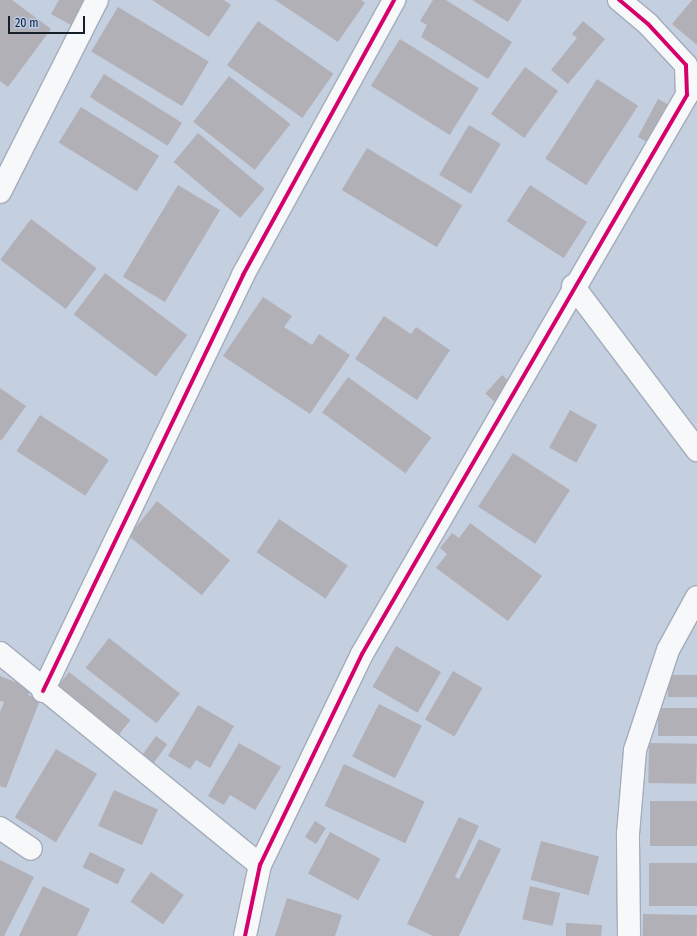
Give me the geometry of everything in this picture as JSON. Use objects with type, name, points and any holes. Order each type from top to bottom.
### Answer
[{"type":"street","points":[[0,192],[97,0]]},
{"type":"street","points":[[43,691],[243,275],[394,0]]},
{"type":"street","points":[[245,936],[260,865],[362,654],[574,286],[662,143],[687,95],[686,65],[648,24],[619,0]]},
{"type":"street","points":[[574,286],[697,450]]},
{"type":"street","points":[[629,936],[628,834],[635,750],[668,650],[697,597]]},
{"type":"street","points":[[0,653],[43,691],[260,865]]},
{"type":"street","points":[[0,828],[31,849]]},
{"type":"building","points":[[0,0],[12,0],[51,29],[8,87],[0,81]]},
{"type":"building","points":[[59,0],[86,0],[71,25],[51,14]]},
{"type":"building","points":[[152,0],[224,0],[231,5],[209,37]]},
{"type":"building","points":[[275,0],[361,0],[365,3],[338,42]]},
{"type":"building","points":[[433,0],[446,0],[512,42],[488,79],[421,37],[427,25],[420,21]]},
{"type":"building","points":[[472,0],[522,0],[508,22]]},
{"type":"building","points":[[692,0],[697,0],[697,45],[672,24]]},
{"type":"building","points":[[118,7],[209,62],[182,106],[91,52]]},
{"type":"building","points":[[258,21],[333,74],[302,118],[227,65]]},
{"type":"building","points":[[583,21],[605,39],[568,84],[551,70],[577,38],[572,34]]},
{"type":"building","points":[[400,39],[479,88],[450,135],[371,86]]},
{"type":"building","points":[[525,67],[558,91],[524,138],[491,114]]},
{"type":"building","points":[[104,74],[182,123],[168,146],[90,97]]},
{"type":"building","points":[[229,76],[290,124],[255,170],[193,122]]},
{"type":"building","points":[[597,79],[638,106],[586,185],[545,159]]},
{"type":"building","points":[[658,99],[671,106],[651,144],[638,137]]},
{"type":"building","points":[[81,107],[159,156],[137,191],[59,143]]},
{"type":"building","points":[[469,125],[501,144],[471,194],[439,175]]},
{"type":"building","points":[[198,133],[265,189],[240,218],[174,162]]},
{"type":"building","points":[[367,148],[462,205],[437,247],[342,190]]},
{"type":"building","points":[[178,185],[220,210],[165,302],[123,277]]},
{"type":"building","points":[[530,185],[587,222],[564,258],[507,221]]},
{"type":"building","points":[[31,219],[96,268],[66,309],[0,260]]},
{"type":"building","points":[[105,273],[187,335],[156,377],[74,315]]},
{"type":"building","points":[[263,297],[292,316],[284,327],[312,345],[319,334],[350,355],[310,414],[223,356]]},
{"type":"building","points":[[384,316],[411,334],[416,327],[450,350],[417,400],[355,359]]},
{"type":"building","points":[[502,375],[513,385],[496,404],[485,394]]},
{"type":"building","points":[[348,377],[431,438],[405,473],[322,413]]},
{"type":"building","points":[[0,388],[26,406],[1,441],[0,439]]},
{"type":"building","points":[[570,410],[597,425],[576,463],[549,448]]},
{"type":"building","points":[[40,415],[109,460],[85,496],[17,451]]},
{"type":"building","points":[[513,453],[570,490],[535,544],[478,507]]},
{"type":"building","points":[[157,501],[230,560],[202,595],[129,536]]},
{"type":"building","points":[[279,519],[348,565],[325,599],[257,552]]},
{"type":"building","points":[[470,523],[542,576],[508,621],[436,568],[447,554],[440,548],[452,533],[459,538]]},
{"type":"building","points":[[109,638],[180,693],[157,723],[86,668]]},
{"type":"building","points":[[396,646],[441,672],[418,713],[372,687]]},
{"type":"building","points":[[453,671],[482,688],[454,736],[425,719]]},
{"type":"building","points":[[69,672],[130,720],[117,737],[55,689]]},
{"type":"building","points":[[668,675],[697,675],[697,697],[668,697]]},
{"type":"building","points":[[0,676],[31,688],[28,695],[40,700],[6,788],[0,786],[0,712],[4,702],[0,701]]},
{"type":"building","points":[[379,704],[422,726],[395,778],[352,757]]},
{"type":"building","points":[[198,705],[234,726],[210,768],[196,760],[190,769],[168,756]]},
{"type":"building","points":[[658,708],[697,708],[697,736],[658,736]]},
{"type":"building","points":[[156,736],[167,744],[151,767],[140,759]]},
{"type":"building","points":[[239,743],[281,767],[255,810],[230,795],[224,805],[208,796]]},
{"type":"building","points":[[649,743],[697,744],[696,784],[648,783]]},
{"type":"building","points":[[56,749],[97,774],[56,842],[15,818]]},
{"type":"building","points":[[344,764],[425,802],[405,843],[325,806]]},
{"type":"building","points":[[114,790],[158,810],[142,845],[98,826]]},
{"type":"building","points":[[650,801],[697,801],[697,846],[650,846]]},
{"type":"building","points":[[459,817],[479,826],[455,877],[459,879],[479,839],[501,849],[459,936],[433,936],[407,924]]},
{"type":"building","points":[[315,821],[326,828],[316,844],[305,837]]},
{"type":"building","points":[[330,832],[380,859],[358,900],[308,873]]},
{"type":"building","points":[[541,841],[599,857],[589,895],[531,880]]},
{"type":"building","points":[[90,852],[125,869],[118,884],[83,867]]},
{"type":"building","points":[[0,860],[34,877],[4,936],[0,936]]},
{"type":"building","points":[[649,863],[697,863],[697,906],[649,906]]},
{"type":"building","points":[[151,872],[184,895],[163,924],[130,901]]},
{"type":"building","points":[[43,886],[90,909],[77,936],[19,936]]},
{"type":"building","points":[[530,886],[560,893],[553,926],[522,919]]},
{"type":"building","points":[[287,898],[342,915],[335,936],[275,936]]},
{"type":"building","points":[[643,914],[697,915],[697,936],[643,936]]},
{"type":"building","points":[[566,923],[602,925],[601,936],[566,936]]},
{"type":"cycle path","points":[[43,691],[243,275],[394,0]]},
{"type":"cycle path","points":[[245,936],[260,865],[362,654],[687,95],[686,65],[648,24],[619,0]]}]
